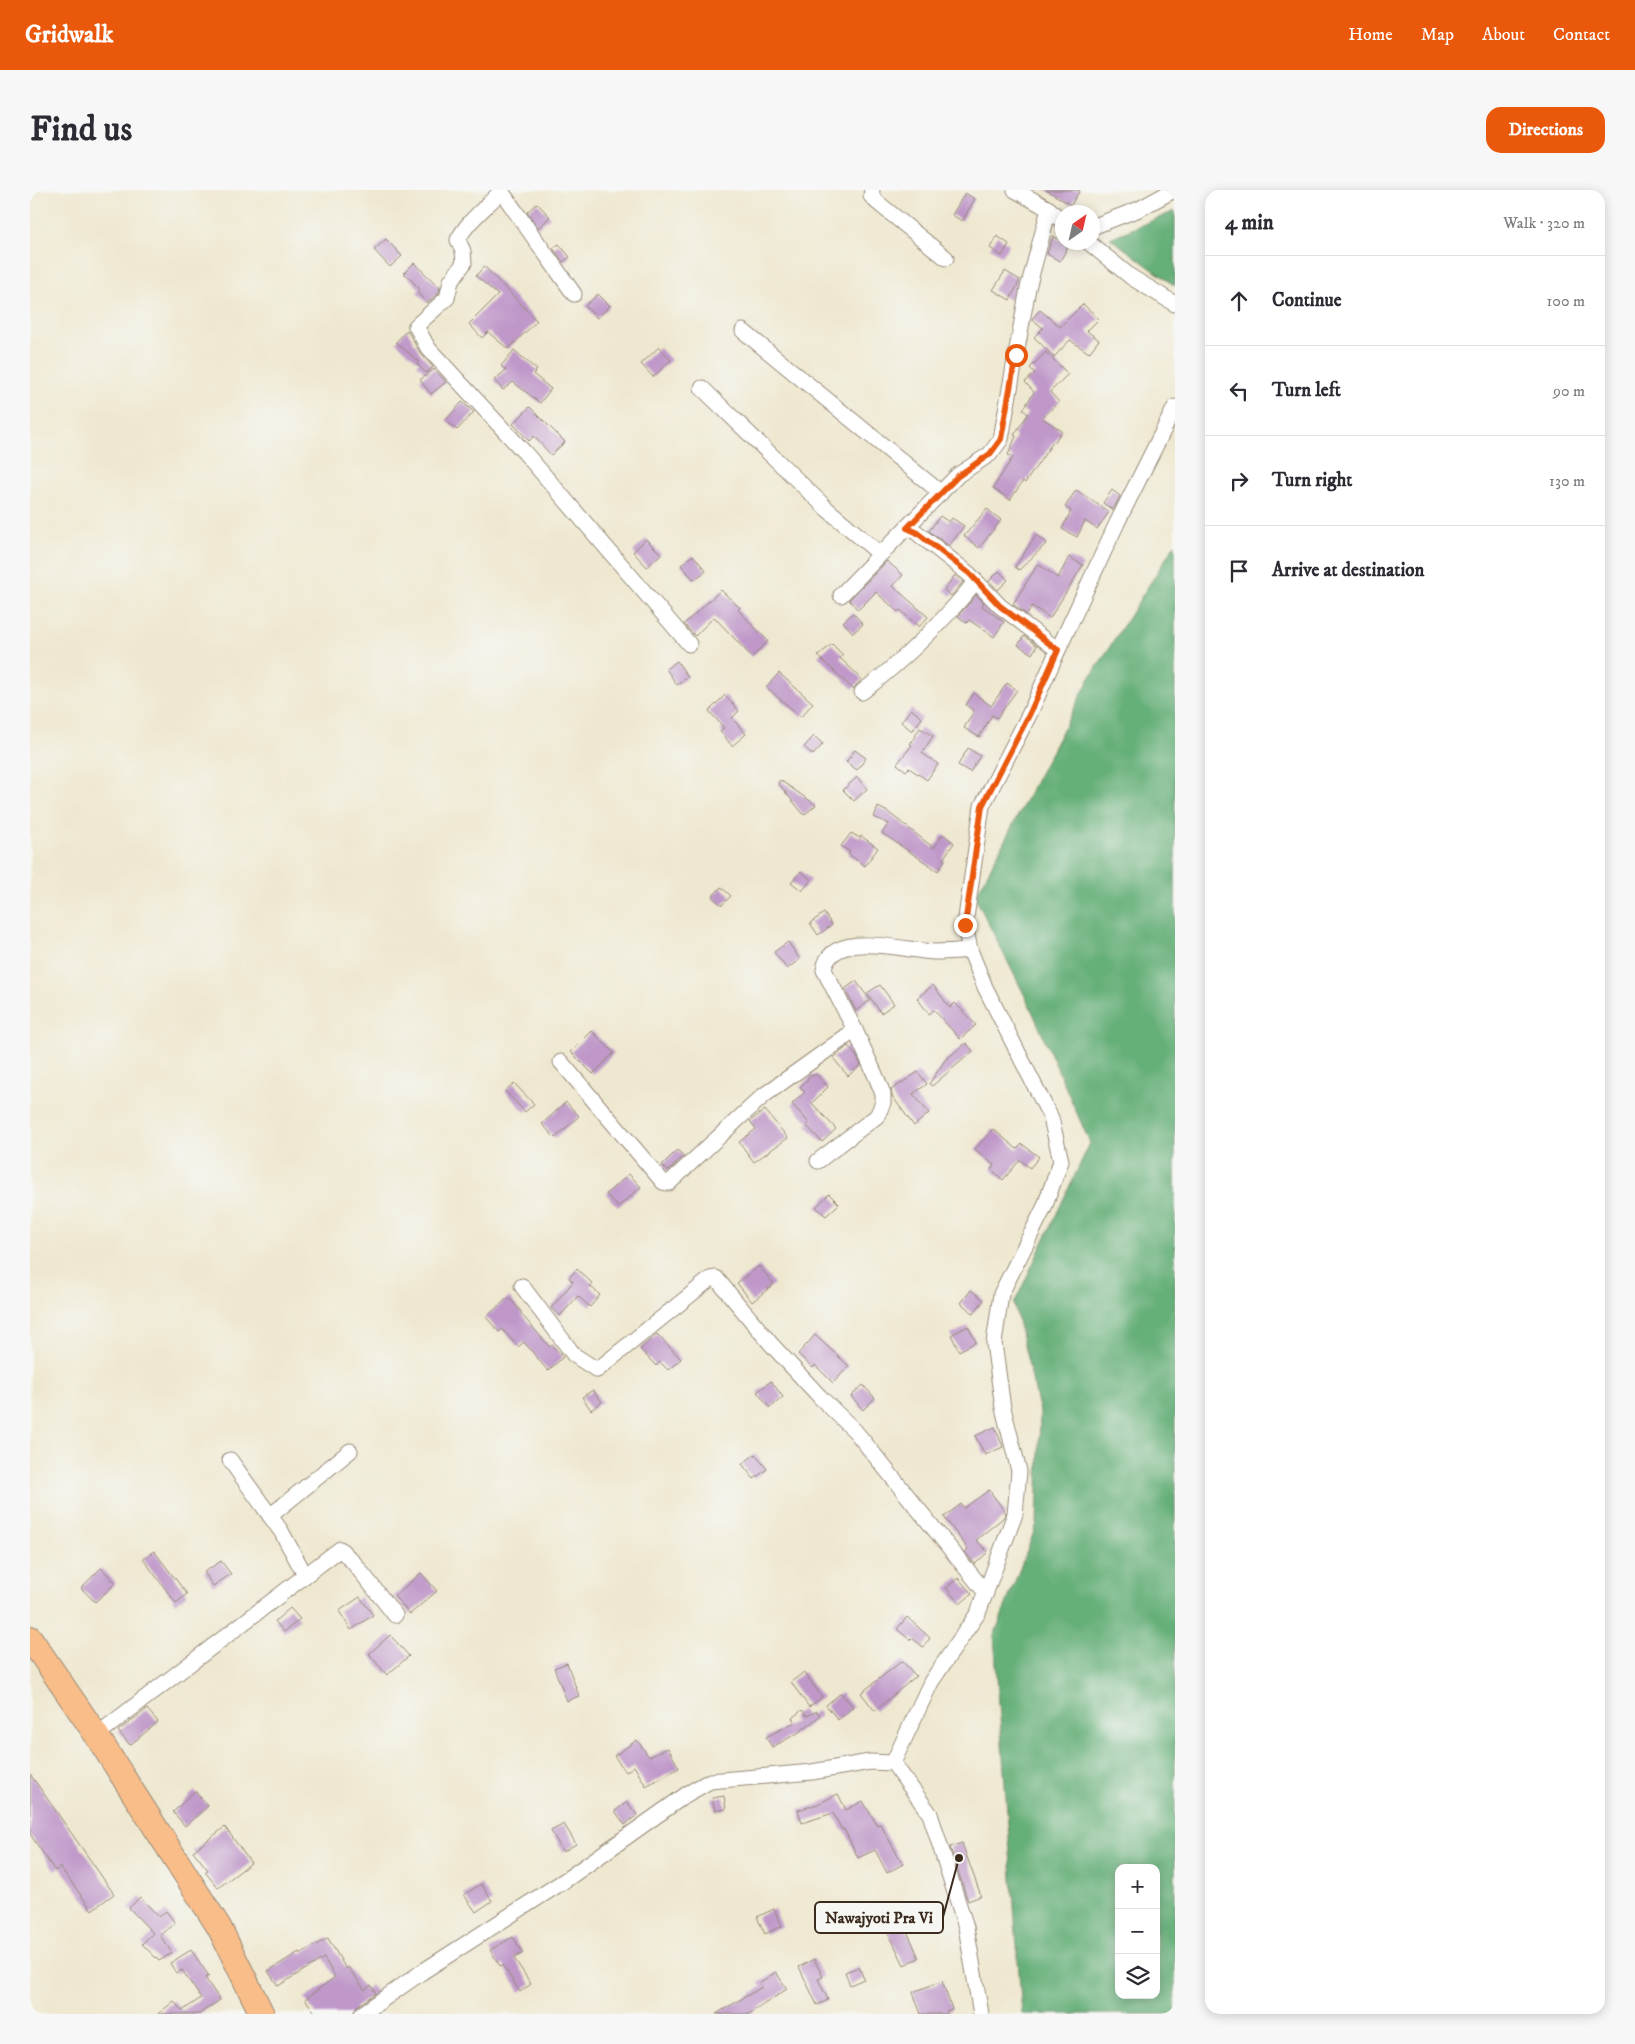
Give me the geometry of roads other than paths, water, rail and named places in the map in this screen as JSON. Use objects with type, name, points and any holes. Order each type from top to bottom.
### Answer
[{"type":"main road","points":[[30,1638],[95,1733],[219,1927],[262,2014]]},
{"type":"street","points":[[872,190],[871,196],[878,203],[946,258]]},
{"type":"street","points":[[1015,190],[1055,215]]},
{"type":"street","points":[[1100,224],[1139,209],[1174,190]]},
{"type":"street","points":[[574,294],[501,191],[462,231],[458,240],[463,251],[464,263],[451,281],[447,298],[416,326],[428,348],[525,453],[689,644]]},
{"type":"street","points":[[841,595],[958,476],[990,454],[1001,439],[1028,288],[1048,209]]},
{"type":"street","points":[[1098,250],[1131,277],[1175,304]]},
{"type":"street","points":[[743,331],[941,493]]},
{"type":"street","points":[[702,388],[827,509],[880,554]]},
{"type":"street","points":[[893,1763],[931,1682],[978,1613],[1015,1514],[1019,1470],[1003,1408],[994,1343],[1001,1294],[1044,1208],[1061,1161],[1052,1118],[985,987],[970,950],[965,925],[982,806],[1030,713],[1116,524],[1175,407]]},
{"type":"street","points":[[907,528],[916,532],[976,581],[1000,606],[1058,650]]},
{"type":"street","points":[[862,692],[892,669],[945,618],[976,581]]},
{"type":"street","points":[[818,1161],[877,1116],[882,1103],[878,1079],[824,970],[825,964],[838,950],[855,945],[872,944],[935,952],[970,950]]},
{"type":"street","points":[[561,1062],[663,1182],[669,1183],[763,1096],[855,1030]]},
{"type":"street","points":[[522,1286],[574,1355],[597,1370],[710,1278],[716,1278],[814,1390],[855,1431],[986,1593]]},
{"type":"street","points":[[270,1516],[350,1451]]},
{"type":"street","points":[[230,1460],[281,1531],[305,1575]]},
{"type":"street","points":[[95,1733],[98,1734],[340,1549],[354,1563],[396,1615]]},
{"type":"street","points":[[362,2014],[422,1972],[567,1879],[687,1794],[710,1781],[812,1772],[870,1762],[893,1763]]},
{"type":"street","points":[[893,1763],[930,1814],[966,1927],[981,2014]]},
{"type":"place","name":"Nawajyoti Pra Vi","points":[[959,1858]]}]
